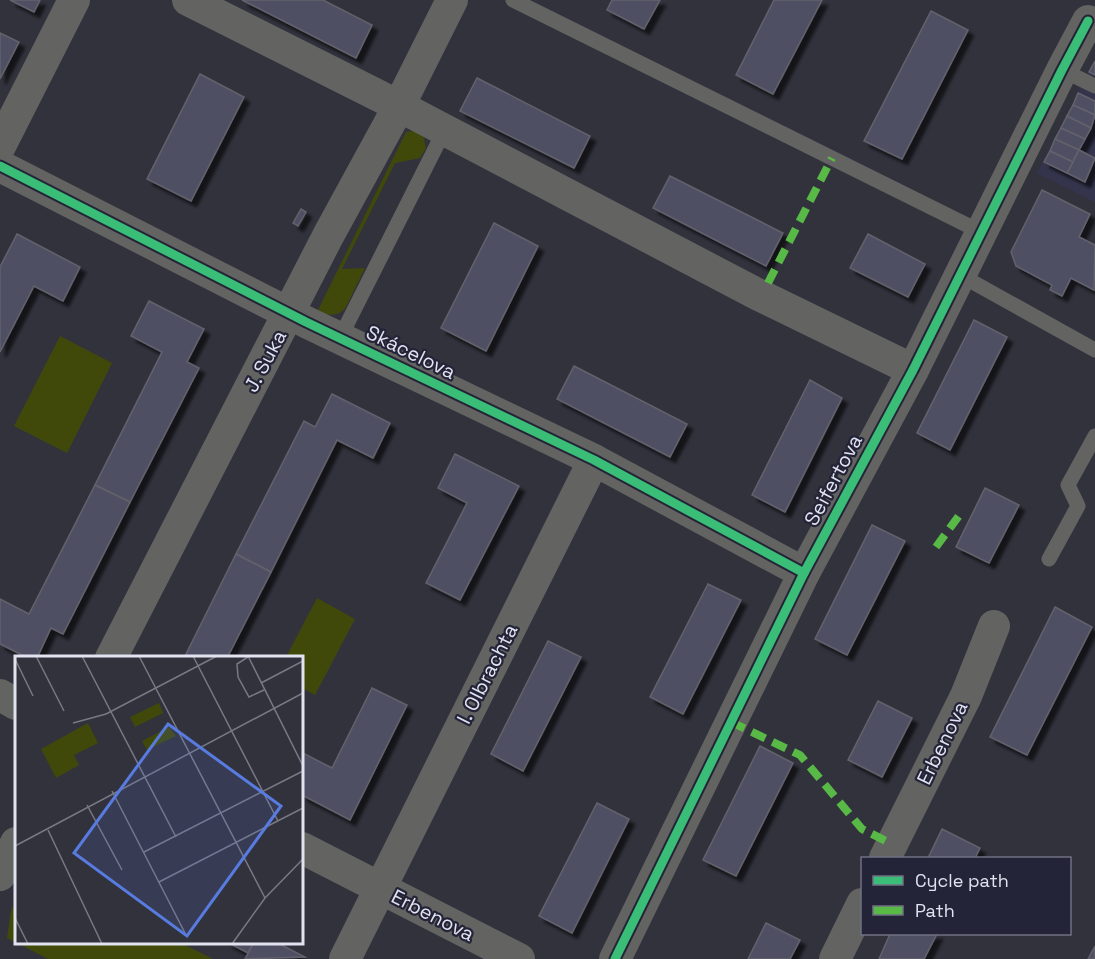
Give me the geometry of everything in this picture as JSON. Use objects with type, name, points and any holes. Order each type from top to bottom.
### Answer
[{"type":"street","points":[[0,146],[74,0]]},
{"type":"street","name":"J. Suka","points":[[112,656],[452,0]]},
{"type":"street","points":[[192,1],[399,106],[757,294],[913,370]]},
{"type":"street","name":"Seifertova","points":[[615,959],[804,573],[913,370],[1088,21]]},
{"type":"street","name":"Skácelova","points":[[0,166],[340,338],[594,460],[804,573]]},
{"type":"street","name":"I. Olbrachta","points":[[345,959],[594,460]]},
{"type":"street","name":"Erbenova","points":[[886,857],[966,696],[994,626]]},
{"type":"street","points":[[0,695],[15,703]]},
{"type":"street","points":[[0,875],[15,845]]},
{"type":"street","name":"Erbenova","points":[[303,849],[519,959]]},
{"type":"street","points":[[835,959],[861,906]]},
{"type":"lane","points":[[513,0],[981,232]]},
{"type":"lane","points":[[1062,70],[1095,86]]},
{"type":"lane","points":[[340,338],[444,131]]},
{"type":"lane","points":[[960,275],[1095,350]]},
{"type":"lane","points":[[1049,559],[1078,506],[1068,484],[1095,436]]},
{"type":"shaded area","points":[[1095,60],[1095,202],[1037,173]]},
{"type":"green space","points":[[422,130],[426,148],[420,158],[395,163],[342,269],[365,268],[346,307],[337,314],[319,314],[318,310],[406,132]]},
{"type":"green space","points":[[60,336],[112,363],[67,453],[14,426]]},
{"type":"green space","points":[[317,598],[355,619],[315,695],[303,689],[303,656],[287,656]]},
{"type":"green space","points":[[15,903],[15,942],[7,938],[11,911]]},
{"type":"green space","points":[[19,944],[183,944],[213,959],[48,959]]},
{"type":"building","points":[[10,0],[40,0],[34,12]]},
{"type":"building","points":[[242,0],[323,0],[372,25],[356,58]]},
{"type":"building","points":[[612,0],[660,0],[644,29],[607,10]]},
{"type":"building","points":[[774,0],[822,0],[773,94],[736,75]]},
{"type":"building","points":[[931,11],[968,30],[902,159],[864,141]]},
{"type":"building","points":[[0,33],[19,42],[0,79]]},
{"type":"building","points":[[1095,61],[1095,75],[1089,72]]},
{"type":"building","points":[[200,74],[244,97],[191,201],[147,179]]},
{"type":"building","points":[[477,78],[590,136],[574,168],[460,111]]},
{"type":"building","points":[[1078,93],[1095,101],[1095,115],[1073,105]]},
{"type":"building","points":[[1073,105],[1095,115],[1091,128],[1067,116]]},
{"type":"building","points":[[1067,116],[1091,128],[1085,139],[1061,128]]},
{"type":"building","points":[[1061,128],[1085,139],[1079,150],[1055,139]]},
{"type":"building","points":[[1055,139],[1079,150],[1073,162],[1050,151]]},
{"type":"building","points":[[1079,150],[1095,158],[1085,182],[1067,173]]},
{"type":"building","points":[[1050,151],[1073,162],[1067,173],[1044,162]]},
{"type":"building","points":[[670,176],[783,233],[766,266],[653,208]]},
{"type":"building","points":[[1042,190],[1090,214],[1079,237],[1095,245],[1094,290],[1071,278],[1062,296],[1050,290],[1052,285],[1016,266],[1011,252]]},
{"type":"building","points":[[301,209],[306,212],[298,226],[293,223]]},
{"type":"building","points":[[494,223],[538,246],[486,351],[441,328]]},
{"type":"building","points":[[17,234],[80,267],[63,301],[34,286],[0,352],[0,267]]},
{"type":"building","points":[[868,234],[925,264],[908,297],[850,268]]},
{"type":"building","points":[[149,301],[204,329],[187,362],[199,368],[130,502],[95,485],[162,352],[131,336]]},
{"type":"building","points":[[974,320],[1007,337],[950,450],[917,433]]},
{"type":"building","points":[[574,366],[687,424],[670,457],[557,399]]},
{"type":"building","points":[[810,380],[842,398],[785,512],[752,495]]},
{"type":"building","points":[[332,394],[390,423],[373,458],[337,440],[271,572],[236,554],[304,421],[315,427]]},
{"type":"building","points":[[455,454],[519,486],[460,600],[426,583],[467,503],[438,488]]},
{"type":"building","points":[[95,485],[130,502],[63,634],[51,628],[38,656],[24,656],[0,644],[0,599],[29,614]]},
{"type":"building","points":[[985,488],[1019,505],[989,563],[956,547]]},
{"type":"building","points":[[872,525],[905,541],[847,655],[815,639]]},
{"type":"building","points":[[236,554],[271,572],[228,656],[185,656]]},
{"type":"building","points":[[708,584],[741,600],[683,714],[650,697]]},
{"type":"building","points":[[1055,607],[1092,627],[1027,755],[990,737]]},
{"type":"building","points":[[548,641],[581,657],[523,771],[491,754]]},
{"type":"building","points":[[372,688],[407,705],[350,820],[303,796],[303,753],[332,768]]},
{"type":"building","points":[[878,701],[912,718],[882,777],[848,760]]},
{"type":"building","points":[[760,746],[793,763],[736,876],[703,860]]},
{"type":"building","points":[[597,803],[629,819],[572,933],[539,916]]},
{"type":"building","points":[[942,829],[980,848],[976,857],[928,857]]},
{"type":"building","points":[[766,923],[800,940],[790,959],[748,959]]},
{"type":"building","points":[[890,935],[936,935],[924,959],[879,959]]},
{"type":"building","points":[[231,944],[253,944],[248,953]]},
{"type":"building","points":[[253,944],[280,944],[305,957],[245,959]]},
{"type":"building","points":[[1095,946],[1095,959],[1088,959]]},
{"type":"marked path","points":[[768,283],[832,158]]},
{"type":"marked path","points":[[936,547],[961,513]]},
{"type":"marked path","points":[[731,722],[800,755],[862,829],[892,844]]},
{"type":"cycle path","points":[[615,959],[804,573],[913,370],[1088,21]]},
{"type":"cycle path","points":[[0,166],[306,322],[594,460],[804,573]]}]
